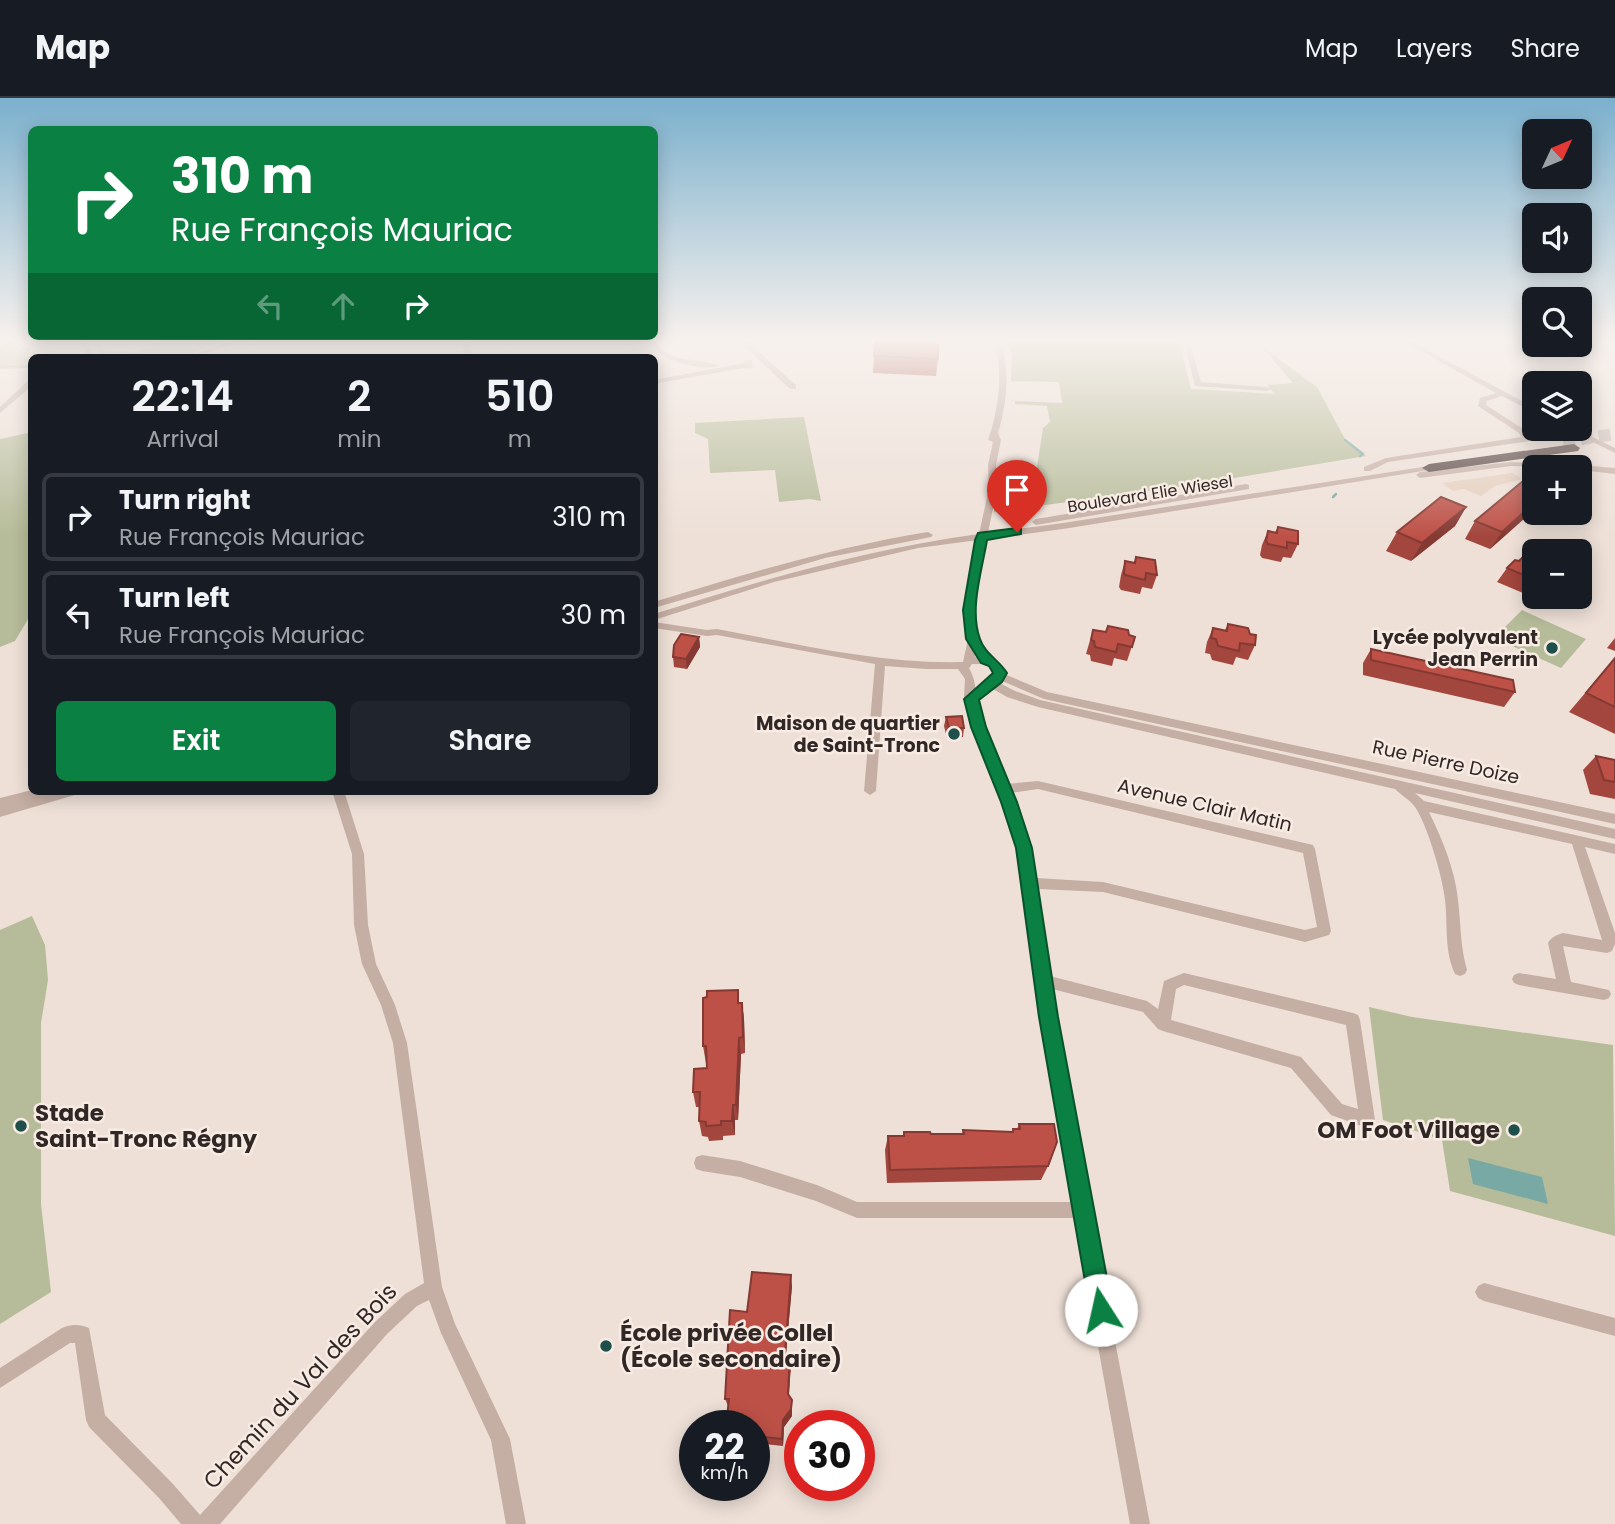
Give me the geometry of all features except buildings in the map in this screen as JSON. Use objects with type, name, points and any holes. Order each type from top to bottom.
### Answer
[{"type":"highway","name":"Boulevard Elie Wiesel","points":[[1426,465],[1568,445]]},
{"type":"street","points":[[998,405],[990,497],[969,610],[973,639],[967,670],[968,692],[985,747],[1022,841],[1043,981],[1140,1524]]},
{"type":"street","points":[[1367,469],[1386,460],[1526,439],[1526,435],[1482,405]]},
{"type":"street","points":[[1592,440],[1615,451]]},
{"type":"street","points":[[1356,479],[1380,481],[1522,464]]},
{"type":"street","name":"Boulevard Elie Wiesel","points":[[658,617],[771,580],[983,532],[1367,469],[1426,465]]},
{"type":"street","name":"Boulevard Elie Wiesel","points":[[658,604],[716,585],[850,550],[918,537],[1063,526],[1356,479],[1426,465]]},
{"type":"street","points":[[1592,468],[1615,471]]},
{"type":"street","points":[[658,619],[712,627],[717,632]]},
{"type":"street","points":[[658,626],[717,632],[880,662],[967,670],[993,680]]},
{"type":"street","points":[[971,699],[993,680],[998,666],[986,660],[973,639]]},
{"type":"street","points":[[967,670],[986,660]]},
{"type":"street","points":[[870,791],[880,662]]},
{"type":"street","name":"Rue Pierre Doize","points":[[993,680],[1012,694],[1038,704],[1615,820]]},
{"type":"street","name":"Rue Pierre Doize","points":[[1270,749],[1400,786],[1615,834]]},
{"type":"street","name":"Avenue Clair Matin","points":[[1003,789],[1038,785],[1310,849],[1324,931],[1305,936],[1103,887],[1030,883]]},
{"type":"street","points":[[1400,786],[1420,805],[1432,831],[1450,889],[1452,948],[1460,970]]},
{"type":"street","points":[[0,803],[29,795]]},
{"type":"street","points":[[0,812],[60,795]]},
{"type":"street","points":[[339,795],[358,854],[360,925],[369,964],[388,1005],[400,1043],[433,1286],[447,1327],[500,1439],[516,1524]]},
{"type":"street","points":[[1420,805],[1615,849]]},
{"type":"street","points":[[1565,987],[1555,943],[1563,939],[1607,947],[1611,938],[1578,841]]},
{"type":"street","points":[[1043,981],[1147,1007],[1163,1024],[1296,1062],[1338,1111],[1367,1119],[1353,1020],[1184,979],[1169,985],[1163,1024]]},
{"type":"street","points":[[1520,979],[1604,994]]},
{"type":"street","points":[[702,1163],[740,1169],[858,1209],[1083,1210]]},
{"type":"street","name":"Chemin du Val des Bois","points":[[206,1524],[381,1328],[411,1300],[433,1286]]},
{"type":"street","points":[[1484,1292],[1615,1327]]},
{"type":"street","points":[[0,1379],[68,1334],[83,1334],[96,1420],[166,1491],[194,1524]]},
{"type":"green space","points":[[1024,405],[1326,405],[1346,441],[1366,456],[1192,485],[994,512],[999,480],[1008,480],[1008,465],[1037,467],[1043,428],[1050,422],[1047,406]]},
{"type":"green space","points":[[804,417],[821,501],[810,499],[779,502],[775,470],[710,473],[708,439],[695,433],[695,423]]},
{"type":"green space","points":[[28,433],[28,619],[15,641],[0,647],[0,439]]},
{"type":"green space","points":[[1522,610],[1586,639],[1561,668],[1494,638]]},
{"type":"green space","name":"Stade Saint-Tronc Régny","points":[[32,916],[45,945],[48,980],[41,1023],[41,1204],[51,1292],[0,1324],[0,930]]},
{"type":"green space","name":"OM Foot Village","points":[[1369,1007],[1412,1017],[1613,1045],[1615,1236],[1450,1191],[1442,1140],[1383,1120]]},
{"type":"shaded area","points":[[1512,473],[1522,479],[1495,486],[1481,496],[1464,489],[1453,491],[1443,483]]},
{"type":"water","points":[[1468,1158],[1542,1177],[1548,1204],[1473,1184]]},
{"type":"waterway","points":[[1345,440],[1363,454],[1360,456]]},
{"type":"waterway","points":[[1333,497],[1336,494]]},
{"type":"tunnel","points":[[1563,442],[1615,434]]},
{"type":"place","name":"Lycée polyvalent Jean Perrin","points":[[1552,648]]},
{"type":"place","name":"Maison de quartier de Saint-Tronc","points":[[954,734]]},
{"type":"place","name":"Stade Saint-Tronc Régny","points":[[21,1126]]},
{"type":"place","name":"OM Foot Village","points":[[1514,1130]]},
{"type":"place","name":"École privée Collel (École secondaire)","points":[[606,1346]]},
{"type":"route","points":[[1017,532],[983,536],[981,540],[969,610],[973,639],[986,660],[998,666],[1000,673],[971,699],[985,747],[1009,802],[1024,848],[1049,1017],[1101,1310]]}]
